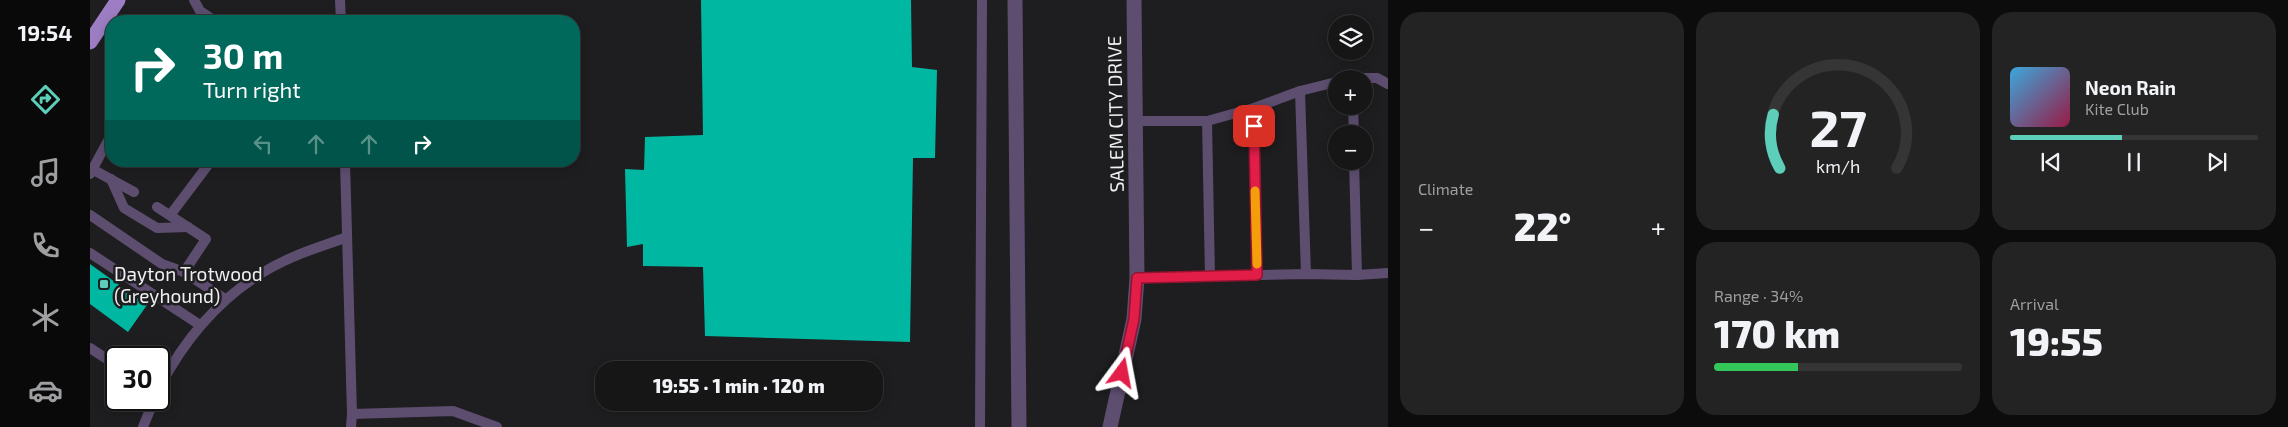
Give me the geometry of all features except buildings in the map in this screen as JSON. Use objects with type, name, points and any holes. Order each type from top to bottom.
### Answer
[{"type":"main road","points":[[108,15],[118,0]]},
{"type":"main road","points":[[90,42],[105,20]]},
{"type":"street","points":[[1015,0],[1018,427]]},
{"type":"street","name":"SALEM CITY DRIVE","points":[[1110,427],[1134,319],[1137,278],[1134,0]]},
{"type":"lane","points":[[194,0],[200,11],[206,15]]},
{"type":"lane","points":[[340,0],[341,15]]},
{"type":"lane","points":[[980,427],[982,0]]},
{"type":"lane","points":[[1373,78],[1377,78],[1388,84]]},
{"type":"lane","points":[[1135,121],[1207,121],[1328,84]]},
{"type":"lane","points":[[1300,91],[1306,274]]},
{"type":"lane","points":[[1254,108],[1257,275]]},
{"type":"lane","points":[[1207,121],[1210,277]]},
{"type":"lane","points":[[105,146],[91,170],[134,192]]},
{"type":"lane","points":[[171,214],[206,167]]},
{"type":"lane","points":[[345,167],[351,427]]},
{"type":"lane","points":[[1354,170],[1357,276]]},
{"type":"lane","points":[[111,179],[124,208],[157,228],[188,227]]},
{"type":"lane","points":[[157,207],[171,214],[206,239],[184,272]]},
{"type":"lane","points":[[90,215],[162,264],[184,272],[225,299]]},
{"type":"lane","points":[[170,368],[200,325],[225,299],[248,281],[292,257],[347,237]]},
{"type":"lane","points":[[90,253],[200,325]]},
{"type":"lane","points":[[1137,278],[1306,274],[1357,276],[1388,273]]},
{"type":"lane","points":[[90,348],[105,358]]},
{"type":"lane","points":[[143,427],[150,411]]},
{"type":"lane","points":[[352,414],[453,411],[497,427]]},
{"type":"slow traffic","points":[[1255,191],[1257,264]]},
{"type":"place","name":"Dayton Trotwood (Greyhound)","points":[[104,284]]},
{"type":"route","points":[[1122,373],[1134,319],[1137,278],[1257,275],[1254,126]]}]
